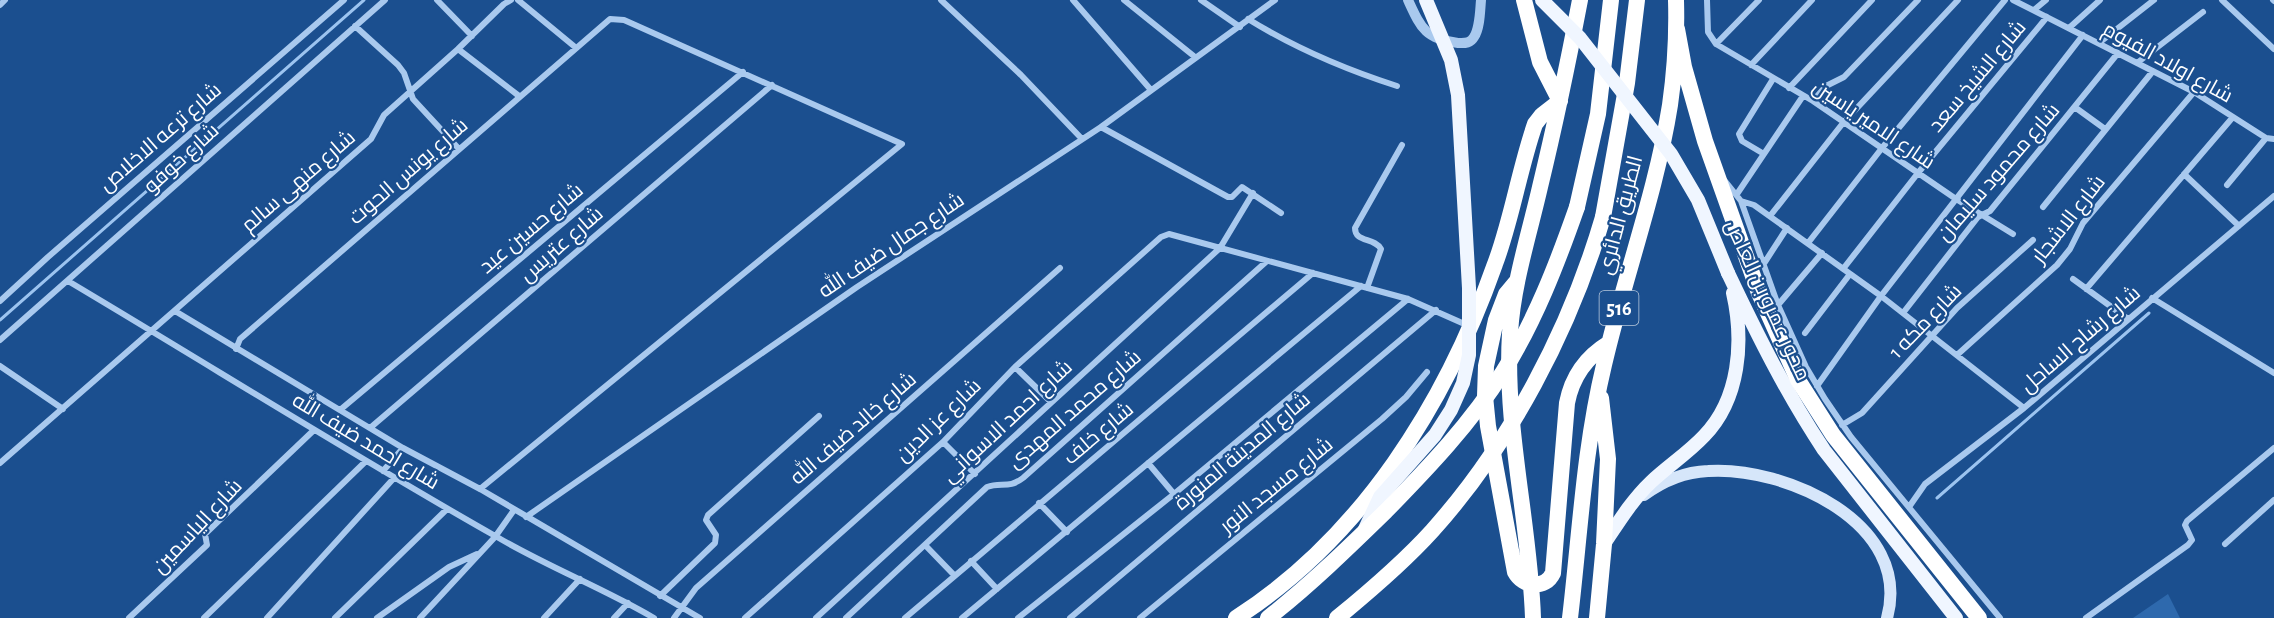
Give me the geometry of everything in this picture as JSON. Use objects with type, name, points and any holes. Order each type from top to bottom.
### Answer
[{"type":"highway","points":[[1524,0],[1540,62],[1560,101]]},
{"type":"highway","points":[[1533,618],[1532,585],[1509,387],[1510,332],[1518,279],[1560,101],[1580,0]]},
{"type":"highway","name":"الطريق الدائري","points":[[1268,618],[1364,532],[1416,480],[1456,434],[1502,373],[1546,289],[1577,207],[1598,114],[1611,0]]},
{"type":"highway","name":"الطريق الدائري","points":[[1337,618],[1379,582],[1432,531],[1482,471],[1512,423],[1554,346],[1576,297],[1603,217],[1627,83],[1636,0]]},
{"type":"highway","name":"الطريق الدائري","points":[[1570,618],[1589,448],[1599,385],[1666,130],[1677,29],[1676,0]]},
{"type":"highway","points":[[1677,29],[1693,104],[1717,173],[1773,327],[1809,399],[1833,435],[1979,618]]},
{"type":"highway","points":[[1236,618],[1278,587],[1346,523],[1377,487],[1429,410],[1471,327],[1496,262],[1535,124],[1542,115],[1560,101]]},
{"type":"highway","points":[[1518,279],[1506,294],[1496,320],[1486,366],[1485,396],[1488,426],[1515,572],[1520,579],[1532,585],[1548,580],[1552,573],[1569,394],[1576,376],[1587,361],[1609,343]]},
{"type":"highway","points":[[1597,618],[1604,544],[1608,449],[1599,385]]},
{"type":"main road","points":[[1364,532],[1380,497],[1435,435],[1451,410],[1462,383],[1469,355],[1468,265],[1458,95],[1447,49],[1426,0]]},
{"type":"main road","name":"محور عمرو بن العاص","points":[[1542,0],[1580,38],[1671,154],[1698,200],[1728,273],[1767,355],[1806,423],[1824,450],[1956,618]]},
{"type":"main road","points":[[1604,544],[1650,483],[1706,435],[1722,411],[1731,388],[1738,359],[1735,303],[1728,273]]},
{"type":"main road","points":[[1632,505],[1664,482],[1706,471],[1738,472],[1805,489],[1830,502],[1846,514],[1879,550],[1886,562],[1892,592],[1887,618]]},
{"type":"street","points":[[0,5],[5,0]]},
{"type":"street","name":"شارع ترعه الاخلاص","points":[[0,301],[48,256],[344,0]]},
{"type":"street","name":"شارع خوفو","points":[[0,340],[385,0]]},
{"type":"street","points":[[437,0],[472,36]]},
{"type":"street","name":"شارع منهى سالم","points":[[0,463],[371,139],[384,115],[511,0]]},
{"type":"street","points":[[518,0],[575,47]]},
{"type":"street","points":[[940,0],[1022,75],[1082,139]]},
{"type":"street","points":[[1073,0],[1151,90]]},
{"type":"street","points":[[1124,0],[1195,57]]},
{"type":"street","points":[[1202,0],[1240,27]]},
{"type":"street","name":"شارع جمال ضيف الله","points":[[526,518],[857,287],[1101,127],[1275,0]]},
{"type":"street","points":[[1408,0],[1419,24],[1430,36],[1445,42],[1464,44],[1476,35],[1481,0]]},
{"type":"street","points":[[1707,0],[1708,32],[1716,44],[1759,0]]},
{"type":"street","points":[[1751,64],[1812,0]]},
{"type":"street","points":[[1790,88],[1872,0]]},
{"type":"street","points":[[1813,101],[1826,86],[1844,77],[1918,0]]},
{"type":"street","points":[[1770,216],[1844,123],[1958,0]]},
{"type":"street","points":[[1808,243],[1882,148],[2004,0]]},
{"type":"street","name":"شارع اولاد الفيوم","points":[[2013,0],[2194,92],[2266,138],[2274,139]]},
{"type":"street","points":[[2034,10],[2046,0]]},
{"type":"street","points":[[2069,28],[2100,0]]},
{"type":"street","points":[[2099,43],[2154,0]]},
{"type":"street","points":[[2222,0],[2274,49]]},
{"type":"street","points":[[2137,63],[2203,12]]},
{"type":"street","name":"شارع الشيخ سعد","points":[[1843,269],[1918,173],[2047,17]]},
{"type":"street","name":"شارع يونس الحوت","points":[[236,349],[240,339],[606,21],[617,18],[624,20],[742,72]]},
{"type":"street","points":[[1248,20],[1286,42],[1324,59],[1397,86]]},
{"type":"street","points":[[356,26],[398,65],[404,73],[409,92],[418,105],[459,149]]},
{"type":"street","points":[[1816,386],[1881,296],[2084,35]]},
{"type":"street","name":"شارع الامير ياسين","points":[[1716,44],[1813,101],[1956,199],[2013,234]]},
{"type":"street","points":[[458,49],[519,96]]},
{"type":"street","name":"شارع محمود سليمان","points":[[1903,313],[1977,217],[1990,211],[2076,108],[2118,53]]},
{"type":"street","points":[[2043,207],[2152,71]]},
{"type":"street","points":[[480,489],[902,144],[742,72]]},
{"type":"street","name":"شارع حسين عيد","points":[[340,410],[742,72]]},
{"type":"street","points":[[1764,154],[1742,141],[1739,134],[1773,79]]},
{"type":"street","name":"شارع عتريس","points":[[370,428],[772,85]]},
{"type":"street","name":"شارع الاشجار","points":[[1957,354],[2057,265],[2070,249],[2083,223],[2194,92]]},
{"type":"street","points":[[1739,198],[1764,154],[1803,96]]},
{"type":"street","points":[[2076,108],[2105,129]]},
{"type":"street","points":[[2086,289],[2233,117]]},
{"type":"street","points":[[1101,127],[1228,197],[1240,187],[1253,193],[1281,213]]},
{"type":"street","points":[[2227,185],[2266,138]]},
{"type":"street","points":[[962,618],[1364,287],[1381,249],[1374,241],[1358,237],[1355,228],[1402,145]]},
{"type":"street","points":[[1717,173],[1739,198],[1778,305],[1816,386],[1842,426],[2000,618]]},
{"type":"street","points":[[2184,174],[2239,226]]},
{"type":"street","name":"شارع احمد الاسواني","points":[[816,618],[1220,248],[1253,193]]},
{"type":"street","name":"شارع رشاح الساحل","points":[[1909,507],[1925,484],[2024,408],[2274,196]]},
{"type":"street","points":[[1739,198],[1770,216],[1881,296],[2024,408]]},
{"type":"street","points":[[1763,266],[1786,228]]},
{"type":"street","name":"شارع عز الدين","points":[[745,618],[942,442],[1015,367],[1152,243],[1169,234],[1220,248]]},
{"type":"street","name":"شارع مكه 1","points":[[1842,426],[1862,413],[1957,308],[2033,240]]},
{"type":"street","points":[[1220,248],[1408,299],[1471,327]]},
{"type":"street","points":[[1778,305],[1822,253]]},
{"type":"street","name":"شارع محمد المهدى","points":[[846,618],[987,488],[994,484],[1010,486],[1023,478],[1267,261]]},
{"type":"street","name":"شارع خالد ضيف الله","points":[[674,618],[696,588],[1060,268]]},
{"type":"street","name":"شارع خلف","points":[[904,618],[1313,273]]},
{"type":"street","points":[[1805,333],[1850,274]]},
{"type":"street","points":[[2073,279],[2128,319]]},
{"type":"street","name":"شارع احمد ضيف الله","points":[[68,281],[495,537],[654,618]]},
{"type":"street","points":[[2152,298],[2274,373]]},
{"type":"street","points":[[1018,618],[1174,494],[1408,299]]},
{"type":"street","name":"شارع المدينة المنورة","points":[[1070,618],[1436,310]]},
{"type":"street","name":"شارع احمد ضيف الله","points":[[175,311],[403,448],[480,489],[700,618]]},
{"type":"street","points":[[0,366],[63,408]]},
{"type":"street","points":[[1015,367],[1051,402]]},
{"type":"street","name":"شارع مسجد النور","points":[[1140,618],[1388,414],[1406,397],[1426,372]]},
{"type":"street","points":[[660,596],[716,543],[716,535],[706,520],[708,515],[819,416]]},
{"type":"street","name":"شارع الياسمين","points":[[129,618],[207,545],[205,534],[314,430]]},
{"type":"street","points":[[942,442],[975,474]]},
{"type":"street","points":[[383,471],[403,448]]},
{"type":"street","points":[[2086,618],[2188,545],[2192,540],[2186,525],[2187,521],[2274,448]]},
{"type":"street","points":[[204,618],[366,461]]},
{"type":"street","points":[[1148,463],[1174,494]]},
{"type":"street","points":[[267,618],[394,478]]},
{"type":"street","points":[[2225,543],[2274,500]]},
{"type":"street","points":[[1040,504],[1067,532]]},
{"type":"street","points":[[335,618],[447,508]]},
{"type":"street","points":[[420,618],[495,537],[514,510]]},
{"type":"street","points":[[925,545],[954,575]]},
{"type":"street","points":[[377,618],[449,567],[479,553]]},
{"type":"street","points":[[971,561],[997,589]]},
{"type":"street","points":[[544,618],[580,579]]},
{"type":"street","points":[[614,618],[628,603]]},
{"type":"shaded area","points":[[2168,594],[2180,618],[2133,618]]},
{"type":"waterway","points":[[0,320],[364,0]]},
{"type":"waterway","points":[[1937,498],[2149,313]]}]
